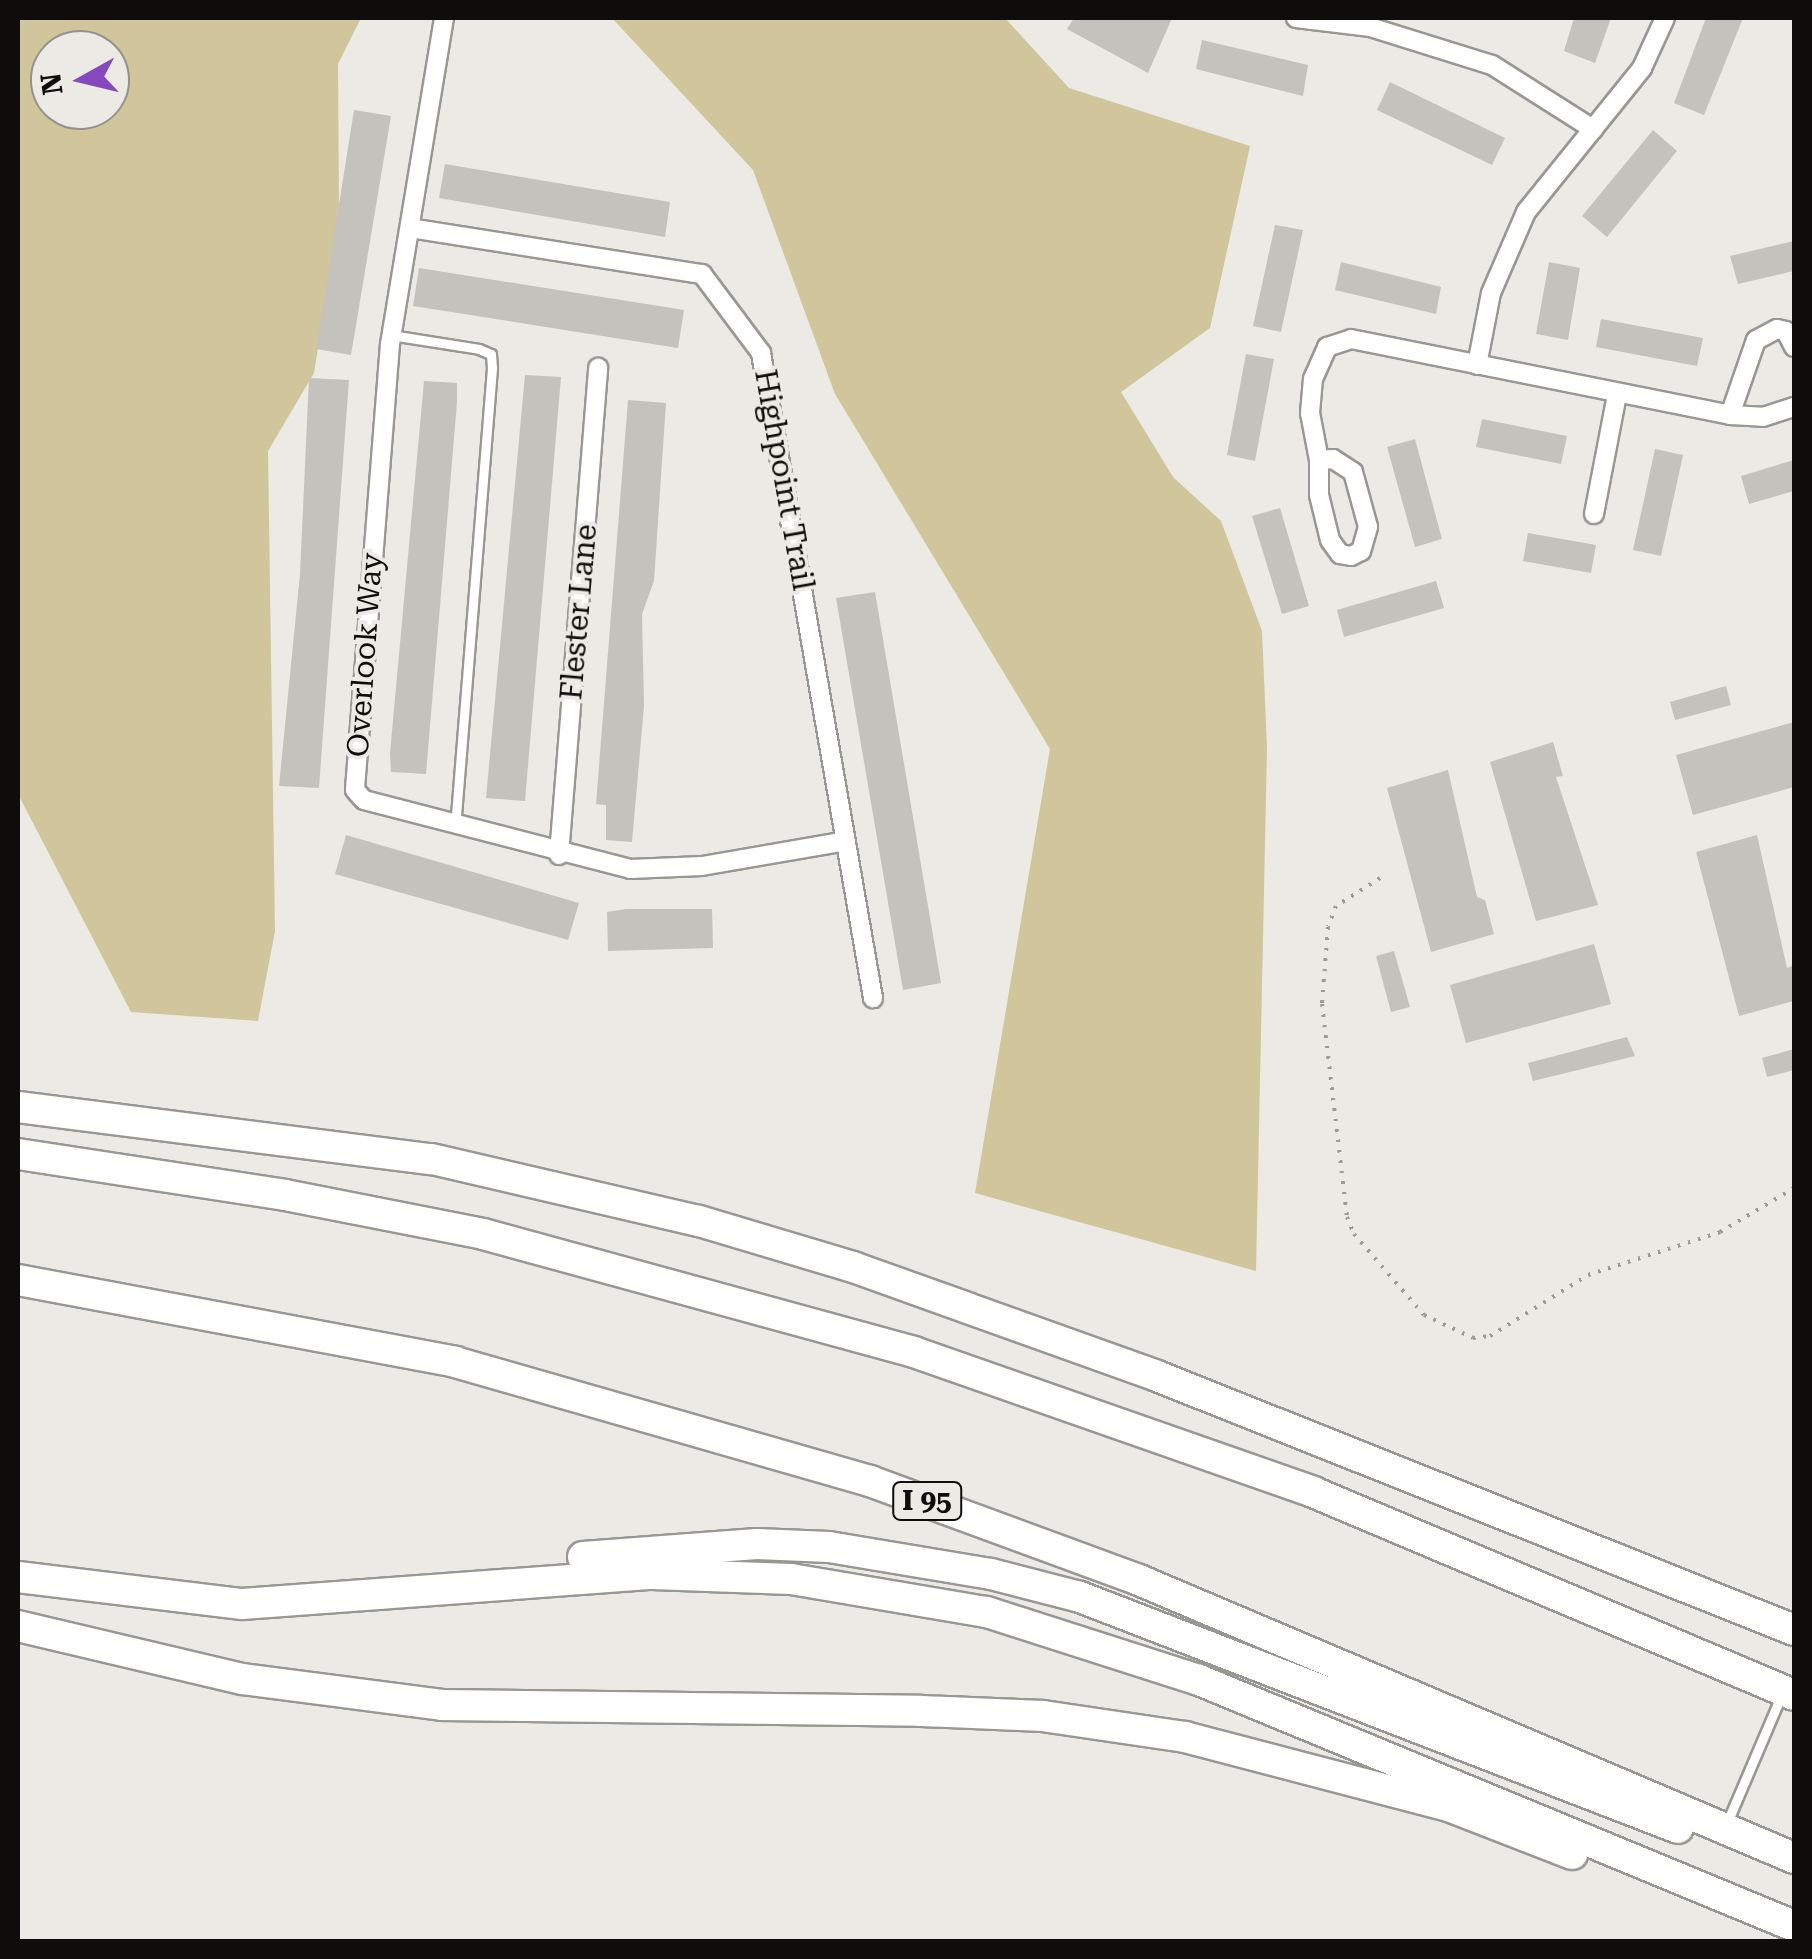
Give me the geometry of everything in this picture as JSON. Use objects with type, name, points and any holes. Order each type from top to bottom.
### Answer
[{"type":"highway","points":[[18,1093],[155,1125]]},
{"type":"highway","points":[[18,1107],[432,1160],[544,1182],[853,1267],[1421,1476],[1794,1630]]},
{"type":"highway","points":[[18,1154],[266,1192],[483,1234],[914,1352],[1278,1478],[1789,1692]]},
{"type":"highway","name":"I 95","points":[[18,1280],[456,1362],[870,1480],[1155,1586],[1794,1858]]},
{"type":"highway","points":[[72,1588],[293,1588],[757,1544],[900,1557],[1080,1598],[1794,1870]]},
{"type":"highway","points":[[18,1577],[72,1588],[242,1604],[652,1574],[790,1579],[987,1612],[1200,1680],[1794,1926]]},
{"type":"highway","points":[[18,1626],[243,1678],[442,1705],[1043,1716],[1185,1737],[1452,1806],[1792,1942]]},
{"type":"street","name":"Overlook Way","points":[[444,18],[391,335],[354,790],[364,800],[559,855],[660,871],[846,841]]},
{"type":"street","points":[[1296,18],[1371,22],[1492,65],[1593,128]]},
{"type":"street","points":[[1477,365],[1491,293],[1526,212],[1642,68],[1665,18]]},
{"type":"street","name":"Highpoint Trail","points":[[410,228],[702,274],[719,290],[769,376],[872,998]]},
{"type":"street","points":[[1730,415],[1756,340],[1777,328],[1794,346]]},
{"type":"street","points":[[1318,460],[1344,461],[1358,484],[1368,537],[1351,556],[1340,554],[1330,540],[1310,413],[1313,379],[1328,346],[1351,339],[1730,415],[1763,417],[1794,407]]},
{"type":"street","name":"Flester Lane","points":[[559,855],[598,368]]},
{"type":"street","points":[[1594,514],[1618,394]]},
{"type":"lane","points":[[391,335],[479,349],[490,354],[492,368],[455,824]]},
{"type":"lane","points":[[1725,1827],[1789,1692]]},
{"type":"path","points":[[1380,878],[1336,906],[1328,927],[1322,1004],[1346,1218],[1424,1315],[1474,1338],[1490,1336],[1600,1270],[1720,1232],[1794,1188]]},
{"type":"shaded area","points":[[18,18],[361,18],[338,64],[339,215],[314,373],[268,451],[275,931],[258,1021],[131,1012],[18,794]]},
{"type":"shaded area","points":[[612,18],[1005,18],[1069,88],[1250,146],[1210,328],[1121,392],[1173,477],[1221,521],[1262,631],[1267,748],[1256,1271],[975,1193],[1050,749],[835,394],[753,170]]},
{"type":"building","points":[[1074,18],[1172,18],[1148,73],[1067,29]]},
{"type":"building","points":[[1574,18],[1611,18],[1595,63],[1564,51]]},
{"type":"building","points":[[1706,18],[1743,18],[1704,115],[1674,103]]},
{"type":"building","points":[[1202,40],[1308,65],[1303,96],[1196,69]]},
{"type":"building","points":[[1390,82],[1505,138],[1492,165],[1377,110]]},
{"type":"building","points":[[354,110],[391,116],[351,355],[316,349]]},
{"type":"building","points":[[1653,130],[1677,151],[1607,237],[1582,216]]},
{"type":"building","points":[[445,164],[670,202],[665,237],[439,198]]},
{"type":"building","points":[[1275,225],[1303,230],[1281,332],[1253,326]]},
{"type":"building","points":[[1794,241],[1794,271],[1738,284],[1730,256]]},
{"type":"building","points":[[1341,262],[1441,287],[1436,314],[1335,290]]},
{"type":"building","points":[[1549,262],[1580,268],[1568,340],[1536,334]]},
{"type":"building","points":[[419,268],[684,310],[678,348],[413,306]]},
{"type":"building","points":[[1601,319],[1703,338],[1697,366],[1596,347]]},
{"type":"building","points":[[1246,354],[1274,359],[1255,461],[1227,455]]},
{"type":"building","points":[[525,375],[561,377],[525,801],[486,798]]},
{"type":"building","points":[[309,378],[349,380],[319,788],[279,786],[300,574]]},
{"type":"building","points":[[424,381],[457,383],[426,774],[391,772],[390,753]]},
{"type":"building","points":[[628,400],[666,403],[654,581],[642,614],[644,706],[632,842],[606,840],[606,805],[596,804]]},
{"type":"building","points":[[1482,419],[1567,436],[1561,464],[1476,447]]},
{"type":"building","points":[[1415,439],[1442,539],[1415,547],[1387,447]]},
{"type":"building","points":[[1655,449],[1683,455],[1661,556],[1633,550]]},
{"type":"building","points":[[1794,460],[1794,491],[1749,504],[1741,476]]},
{"type":"building","points":[[1280,508],[1309,606],[1282,614],[1252,516]]},
{"type":"building","points":[[1528,533],[1596,545],[1591,573],[1523,561]]},
{"type":"building","points":[[1436,581],[1444,608],[1344,637],[1337,610]]},
{"type":"building","points":[[875,592],[941,983],[903,990],[836,598]]},
{"type":"building","points":[[1726,686],[1731,705],[1675,720],[1670,702]]},
{"type":"building","points":[[1794,722],[1794,787],[1693,815],[1676,755]]},
{"type":"building","points":[[1553,742],[1563,776],[1556,777],[1598,905],[1536,921],[1490,762]]},
{"type":"building","points":[[1448,770],[1477,897],[1485,900],[1494,934],[1431,952],[1387,788]]},
{"type":"building","points":[[346,835],[579,903],[568,940],[335,874]]},
{"type":"building","points":[[1757,835],[1787,968],[1794,965],[1794,1001],[1739,1016],[1696,852]]},
{"type":"building","points":[[712,909],[713,948],[608,951],[607,912]]},
{"type":"building","points":[[1594,944],[1611,1004],[1466,1043],[1450,985]]},
{"type":"building","points":[[1394,951],[1410,1007],[1391,1012],[1376,956]]},
{"type":"building","points":[[1627,1037],[1635,1056],[1533,1081],[1528,1063]]},
{"type":"building","points":[[1794,1049],[1794,1070],[1767,1077],[1762,1058]]}]
